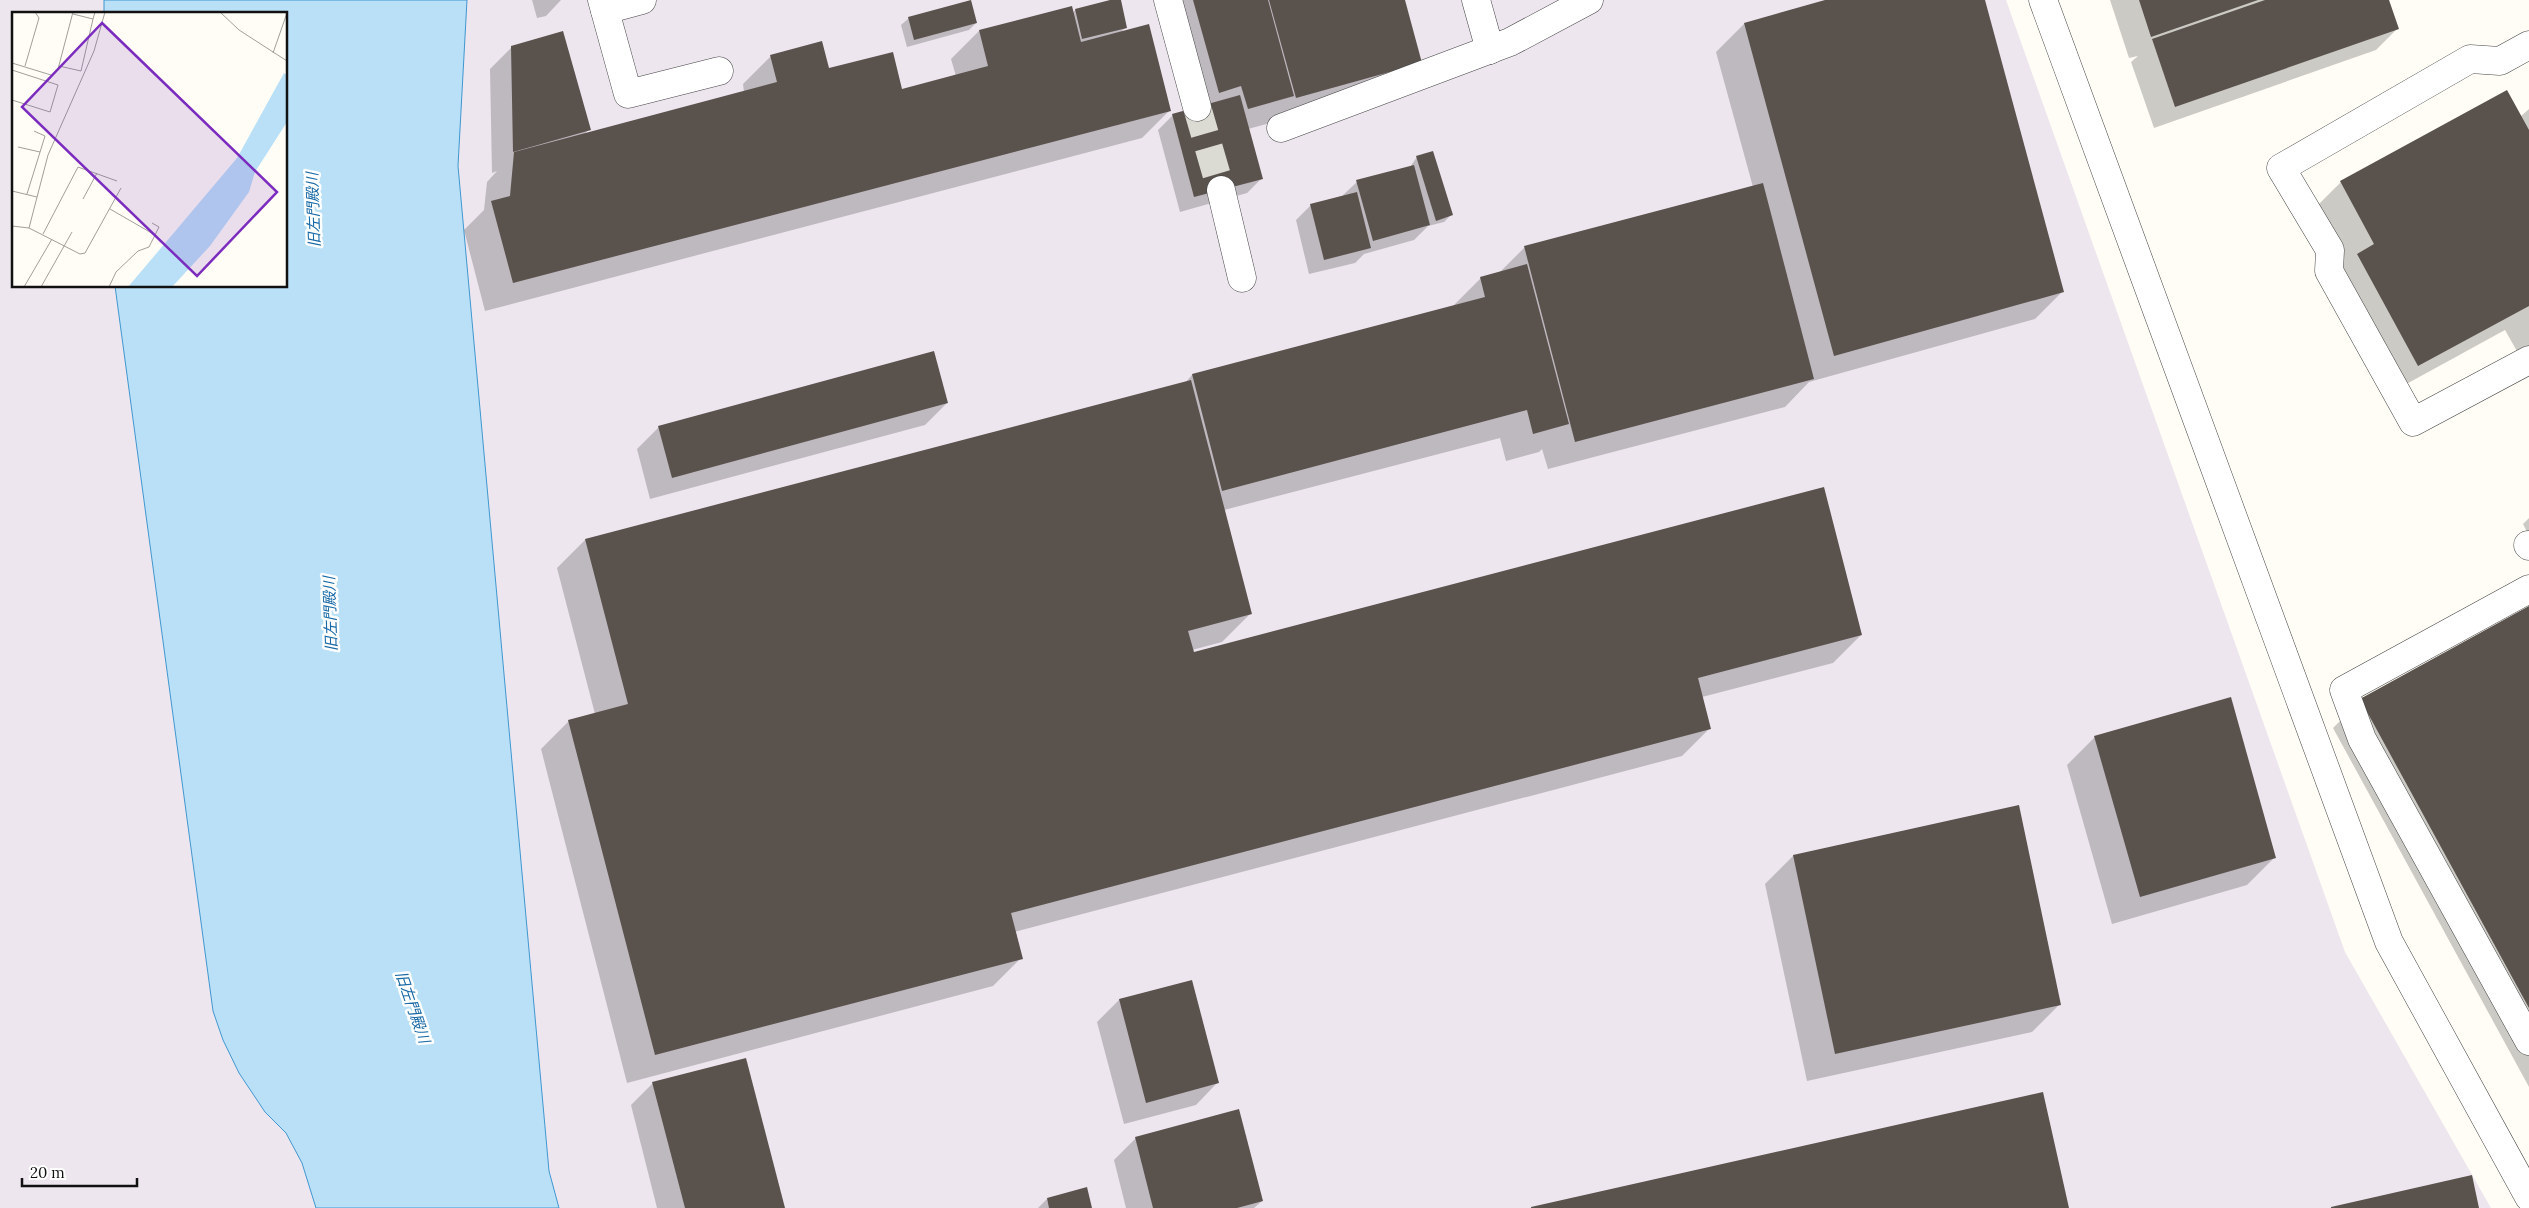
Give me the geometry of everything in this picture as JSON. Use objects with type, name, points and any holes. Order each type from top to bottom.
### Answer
[{"type":"street","points":[[642,0],[603,5],[628,94],[719,71]]},
{"type":"street","points":[[1168,0],[1197,107]]},
{"type":"street","points":[[1476,0],[1490,50]]},
{"type":"street","points":[[1281,128],[1510,42],[1589,0]]},
{"type":"street","points":[[2044,0],[2390,942],[2529,1197]]},
{"type":"street","points":[[2529,45],[2500,61],[2470,59],[2281,168],[2330,250],[2329,271],[2413,422],[2529,360]]},
{"type":"street","points":[[1221,190],[1242,278]]},
{"type":"street","points":[[2529,589],[2344,690],[2362,739],[2529,1041]]},
{"type":"shaded area","points":[[0,0],[104,0],[104,12],[12,12],[12,288],[115,288],[213,1011],[223,1040],[239,1073],[265,1112],[286,1133],[302,1163],[316,1208],[0,1208]]},
{"type":"shaded area","points":[[467,0],[2006,0],[2345,952],[2491,1208],[559,1208],[549,1172],[458,165]]},
{"type":"water","name":"旧左門殿川","points":[[104,0],[467,0],[458,166],[549,1171],[559,1208],[316,1208],[302,1163],[286,1133],[265,1112],[239,1073],[223,1040],[213,1011],[115,288],[288,288],[288,12],[104,12]]},
{"type":"building","points":[[971,0],[977,23],[914,40],[908,17]]},
{"type":"building","points":[[1110,0],[1121,0],[1127,28],[1082,39],[1075,9]]},
{"type":"building","points":[[1193,0],[1268,0],[1294,96],[1248,109],[1241,86],[1219,93]]},
{"type":"building","points":[[1269,0],[1405,0],[1422,63],[1296,98]]},
{"type":"building","points":[[1825,0],[1985,0],[2064,292],[1834,356],[1744,23]]},
{"type":"building","points":[[2139,0],[2258,0],[2151,37]]},
{"type":"building","points":[[2265,0],[2389,0],[2399,29],[2175,107],[2152,39]]},
{"type":"building","points":[[1072,6],[1081,42],[1149,24],[1171,111],[513,283],[491,201],[510,196],[514,152],[777,82],[770,55],[822,41],[829,68],[893,52],[902,89],[988,66],[979,30]]},
{"type":"building","points":[[563,31],[591,130],[513,152],[511,46]]},
{"type":"building","points":[[2507,90],[2529,130],[2529,306],[2418,366],[2357,254],[2374,244],[2340,181]]},
{"type":"building","points":[[1240,95],[1263,179],[1194,197],[1172,114]]},
{"type":"building","points":[[1433,151],[1453,215],[1436,221],[1416,156]]},
{"type":"building","points":[[1414,165],[1430,225],[1373,241],[1356,180]]},
{"type":"building","points":[[1763,183],[1814,379],[1575,442],[1524,246]]},
{"type":"building","points":[[1357,192],[1371,248],[1324,260],[1310,204]]},
{"type":"building","points":[[1527,264],[1569,424],[1533,434],[1527,410],[1222,491],[1192,374],[1485,297],[1480,277]]},
{"type":"building","points":[[934,351],[948,403],[672,478],[658,426]]},
{"type":"building","points":[[1191,380],[1252,614],[1188,631],[1194,652],[1824,487],[1862,635],[1698,678],[1711,729],[1011,913],[1023,959],[655,1055],[568,720],[628,704],[585,539]]},
{"type":"building","points":[[2529,606],[2529,1008],[2360,699]]},
{"type":"building","points":[[2231,697],[2276,858],[2140,897],[2094,736]]},
{"type":"building","points":[[2019,805],[2061,1005],[1835,1054],[1793,855]]},
{"type":"building","points":[[1192,980],[1219,1083],[1146,1103],[1119,999]]},
{"type":"building","points":[[746,1058],[785,1208],[685,1208],[652,1082]]},
{"type":"building","points":[[2043,1092],[2069,1208],[1531,1208],[1531,1207]]},
{"type":"building","points":[[1239,1109],[1263,1201],[1237,1208],[1153,1208],[1135,1137]]},
{"type":"building","points":[[2472,1175],[2479,1208],[2331,1208],[2331,1207]]},
{"type":"building","points":[[1087,1187],[1092,1208],[1049,1208],[1047,1198]]},
{"type":"tunnel","points":[[1197,107],[1221,190]]}]
